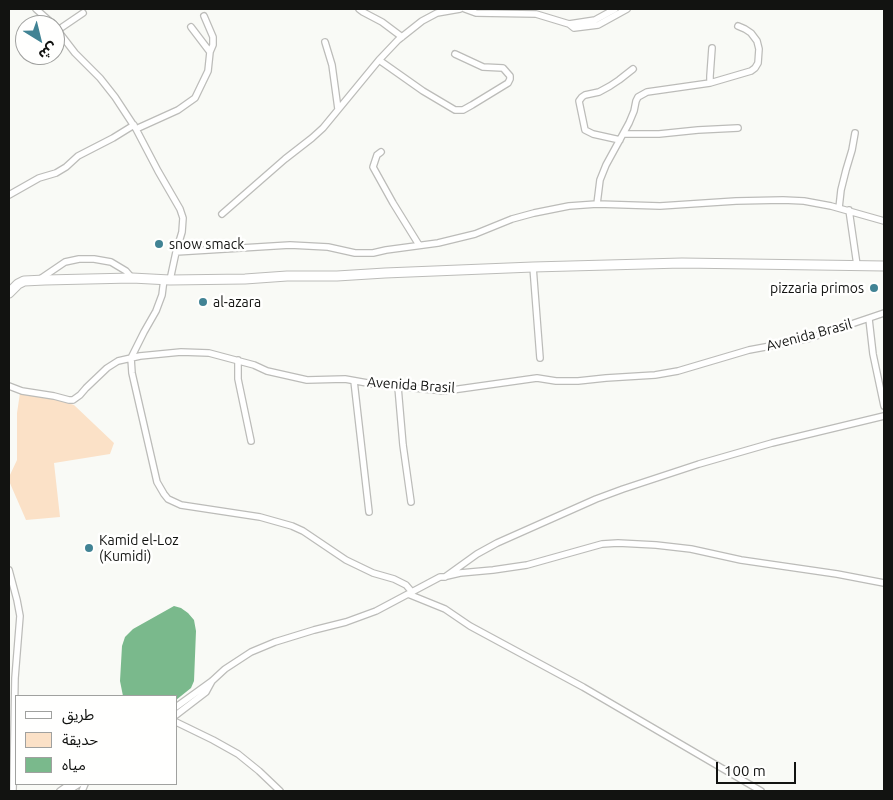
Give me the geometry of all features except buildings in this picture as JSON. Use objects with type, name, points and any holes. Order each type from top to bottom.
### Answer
[{"type":"main road","points":[[9,293],[13,285],[24,281],[38,280],[337,276],[394,272],[682,263],[884,266]]},
{"type":"street","points":[[359,9],[382,22],[402,37]]},
{"type":"street","points":[[222,214],[323,128],[387,50],[402,37],[429,17],[460,9]]},
{"type":"street","points":[[464,9],[476,13],[536,14],[569,24],[574,28],[598,25],[627,9]]},
{"type":"street","points":[[569,24],[595,20],[616,9]]},
{"type":"street","points":[[65,22],[83,13]]},
{"type":"street","points":[[9,196],[39,178],[56,173],[78,156],[135,127],[178,110],[195,98],[208,71],[210,52],[214,45],[213,36],[204,16]]},
{"type":"street","points":[[598,204],[600,180],[606,165],[632,118],[636,100],[641,95],[647,92],[710,83],[751,71],[755,68],[758,63],[759,49],[757,41],[751,33],[738,26]]},
{"type":"street","points":[[191,28],[210,52]]},
{"type":"street","points":[[65,39],[100,78],[135,127],[180,209],[183,218],[182,232],[162,295],[156,311],[131,358],[132,374],[157,482],[168,499],[180,506],[260,517],[292,526],[346,560],[373,573],[406,585],[410,593],[445,609],[470,626],[583,687],[761,791]]},
{"type":"street","points":[[324,42],[332,65],[338,109]]},
{"type":"street","points":[[710,83],[712,48]]},
{"type":"street","points":[[379,60],[423,91],[455,110],[463,110],[472,105],[508,83],[510,79],[510,76],[503,68],[483,67],[454,54]]},
{"type":"street","points":[[620,140],[593,134],[585,130],[579,101],[585,94],[598,92],[610,86],[633,69]]},
{"type":"street","points":[[624,134],[659,134],[738,128]]},
{"type":"street","points":[[839,208],[841,190],[855,133]]},
{"type":"street","points":[[381,152],[377,154],[373,167],[419,245]]},
{"type":"street","points":[[176,252],[290,245],[328,247],[356,253],[372,253],[438,243],[475,234],[512,219],[534,213],[569,206],[598,204],[660,206],[736,201],[804,201],[849,210],[884,221]]},
{"type":"street","points":[[849,210],[857,265]]},
{"type":"street","points":[[38,280],[66,262],[79,258],[111,262],[126,271],[132,278]]},
{"type":"street","points":[[533,267],[540,358]]},
{"type":"street","name":"Avenida Brasil","points":[[9,386],[27,392],[73,400],[107,368],[118,361],[180,352],[209,353],[238,360],[267,371],[307,380],[345,379],[398,387],[444,390],[537,378],[556,381],[578,381],[655,375],[678,371],[749,350],[801,340],[884,313]]},
{"type":"street","points":[[869,318],[873,354],[884,406]]},
{"type":"street","points":[[238,360],[238,379],[251,441]]},
{"type":"street","points":[[354,380],[369,512]]},
{"type":"street","points":[[398,387],[403,445],[411,502]]},
{"type":"street","points":[[445,577],[497,543],[623,489],[772,443],[884,416]]},
{"type":"street","points":[[178,706],[236,661],[257,649],[306,632],[361,618],[376,612],[440,577],[527,565],[602,544],[656,545],[691,549],[741,560],[884,583]]},
{"type":"street","points":[[9,570],[19,608],[20,626],[15,678],[13,791]]},
{"type":"street","points":[[9,601],[17,600]]},
{"type":"street","points":[[178,713],[206,692],[212,681]]},
{"type":"street","points":[[178,723],[238,754],[280,791]]},
{"type":"green space","points":[[20,393],[41,394],[74,405],[114,443],[110,454],[54,463],[60,517],[26,520],[9,481],[17,460],[17,413]]},
{"type":"water","points":[[174,606],[188,613],[194,620],[196,631],[194,681],[191,688],[178,698],[178,695],[123,695],[120,681],[122,646],[125,637],[133,629]]},
{"type":"place","name":"snow smack","points":[[159,244]]},
{"type":"place","name":"pizzaria primos","points":[[874,288]]},
{"type":"place","name":"al-azara","points":[[203,302]]},
{"type":"place","name":"Kamid el-Loz (Kumidi)","points":[[89,548]]}]
